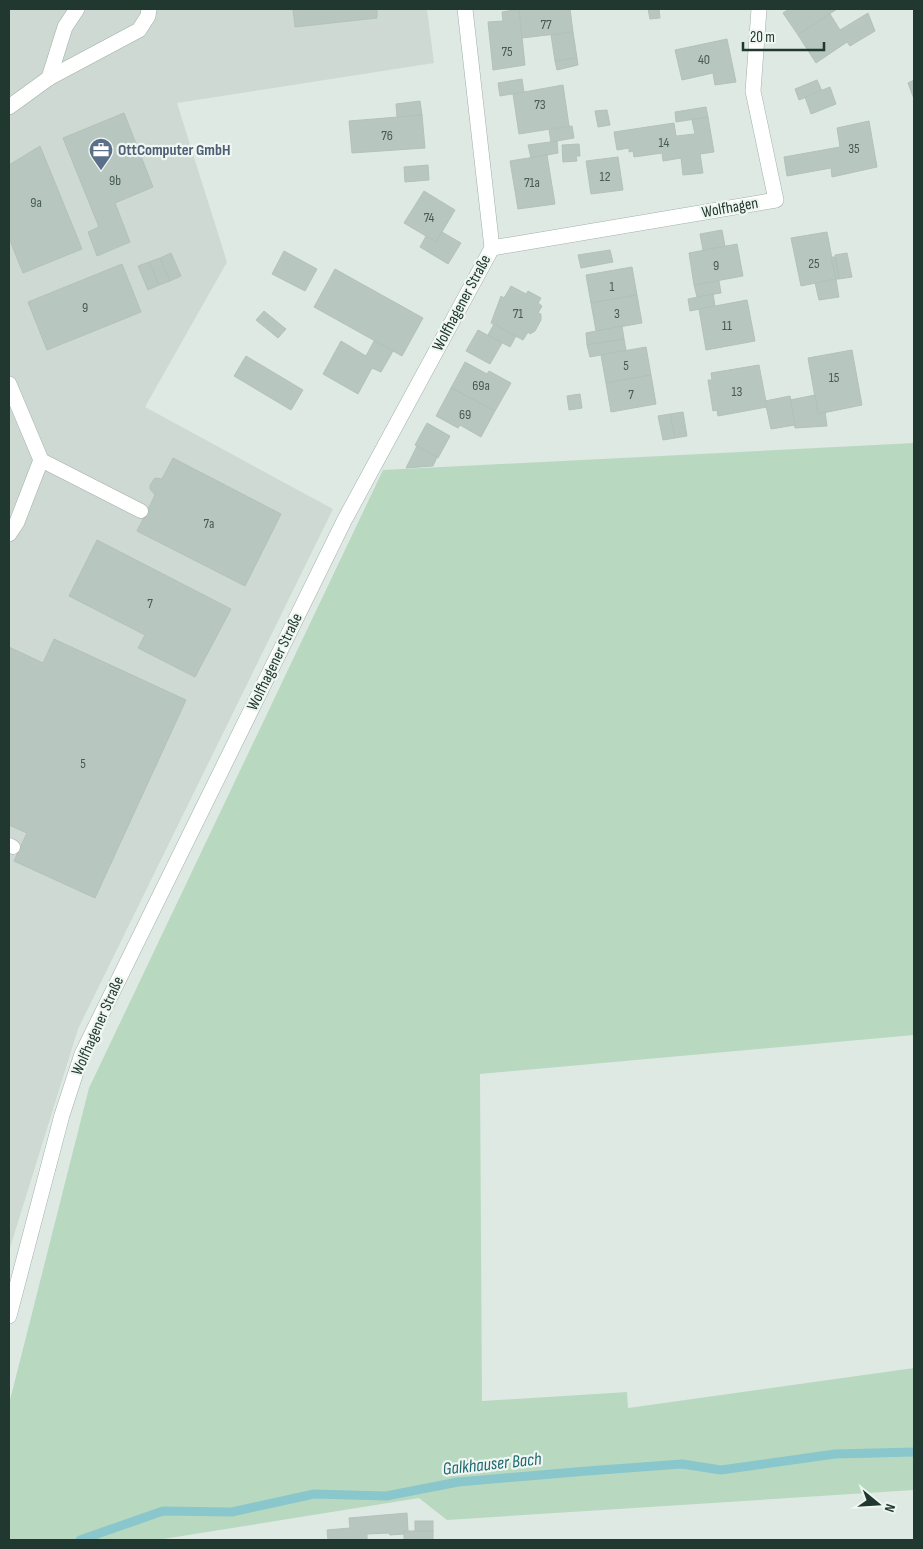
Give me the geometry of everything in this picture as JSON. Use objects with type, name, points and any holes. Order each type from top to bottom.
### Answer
[{"type":"street","points":[[49,78],[65,27],[77,9]]},
{"type":"street","points":[[9,107],[49,78],[139,30],[148,16],[149,9]]},
{"type":"street","name":"Wolfhagener Straße","points":[[9,1316],[62,1115],[82,1054],[344,521],[492,248],[465,9]]},
{"type":"street","name":"Wolfhagen","points":[[492,248],[776,200],[753,92],[759,9]]},
{"type":"street","points":[[9,384],[41,460],[17,522],[9,534]]},
{"type":"lane","points":[[41,460],[141,511]]},
{"type":"shaded area","points":[[9,9],[427,9],[434,63],[177,103],[227,262],[145,407],[333,509],[78,1029],[9,1251]]},
{"type":"green space","points":[[914,443],[914,1035],[480,1074],[482,1401],[627,1392],[628,1408],[914,1368],[914,1490],[447,1520],[419,1498],[157,1540],[9,1540],[9,1404],[89,1088],[383,470]]},
{"type":"building","points":[[293,9],[377,9],[377,18],[295,27]]},
{"type":"building","points":[[519,9],[525,65],[493,70],[488,22],[503,21],[502,12]]},
{"type":"building","points":[[519,9],[570,9],[573,32],[522,38]]},
{"type":"building","points":[[648,9],[659,9],[660,18],[650,19]]},
{"type":"building","points":[[789,9],[837,9],[798,35],[783,13]]},
{"type":"building","points":[[868,13],[875,31],[850,46],[847,42],[816,63],[798,35],[830,14],[840,30]]},
{"type":"building","points":[[573,32],[577,58],[555,61],[551,35]]},
{"type":"building","points":[[727,39],[736,82],[715,85],[713,73],[682,80],[675,50]]},
{"type":"building","points":[[577,58],[578,65],[557,70],[555,61]]},
{"type":"building","points":[[522,79],[524,92],[500,96],[498,83]]},
{"type":"building","points":[[817,80],[822,91],[799,100],[795,89]]},
{"type":"building","points":[[914,80],[914,99],[908,83]]},
{"type":"building","points":[[563,85],[569,126],[519,134],[513,94]]},
{"type":"building","points":[[830,87],[836,104],[811,114],[805,97]]},
{"type":"building","points":[[420,101],[422,115],[397,117],[396,104]]},
{"type":"building","points":[[706,107],[708,117],[676,122],[675,112]]},
{"type":"building","points":[[607,110],[610,125],[598,127],[595,111]]},
{"type":"building","points":[[124,113],[153,187],[115,203],[130,242],[97,256],[88,232],[99,227],[63,138]]},
{"type":"building","points":[[422,115],[425,148],[352,153],[349,121]]},
{"type":"building","points":[[708,117],[714,152],[700,154],[703,173],[683,175],[681,158],[663,161],[662,153],[634,157],[633,151],[629,152],[629,148],[617,150],[614,132],[674,123],[676,136],[695,134],[692,120]]},
{"type":"building","points":[[869,121],[877,167],[832,177],[831,168],[787,176],[784,157],[840,147],[837,128]]},
{"type":"building","points":[[572,126],[574,138],[551,142],[549,130]]},
{"type":"building","points":[[557,141],[558,153],[531,158],[528,145]]},
{"type":"building","points":[[579,144],[580,156],[576,156],[577,161],[563,162],[562,145]]},
{"type":"building","points":[[40,146],[82,249],[23,273],[9,238],[9,165]]},
{"type":"building","points":[[547,155],[555,204],[518,209],[510,161]]},
{"type":"building","points":[[618,157],[623,190],[591,194],[586,161]]},
{"type":"building","points":[[428,165],[429,180],[405,182],[404,167]]},
{"type":"building","points":[[424,191],[455,210],[436,242],[404,223]]},
{"type":"building","points":[[722,230],[725,246],[703,250],[700,234]]},
{"type":"building","points":[[442,232],[461,243],[448,264],[420,247],[426,236],[436,242]]},
{"type":"building","points":[[827,232],[836,279],[801,286],[791,238]]},
{"type":"building","points":[[737,244],[743,276],[694,285],[689,253]]},
{"type":"building","points":[[610,250],[613,262],[581,268],[578,255]]},
{"type":"building","points":[[284,251],[317,269],[305,291],[272,274]]},
{"type":"building","points":[[171,253],[181,276],[170,281],[160,258]]},
{"type":"building","points":[[847,253],[852,277],[839,279],[835,255]]},
{"type":"building","points":[[831,257],[835,257],[839,279],[836,279]]},
{"type":"building","points":[[160,258],[170,281],[159,285],[149,262]]},
{"type":"building","points":[[149,262],[159,285],[148,290],[138,266]]},
{"type":"building","points":[[122,264],[141,312],[47,350],[28,302]]},
{"type":"building","points":[[632,267],[637,295],[591,303],[586,275]]},
{"type":"building","points":[[335,269],[423,318],[402,356],[314,307]]},
{"type":"building","points":[[836,279],[839,297],[819,300],[815,283]]},
{"type":"building","points":[[719,281],[721,293],[697,297],[694,285]]},
{"type":"building","points":[[511,286],[526,294],[528,291],[541,298],[538,303],[542,306],[538,313],[541,314],[541,320],[535,331],[530,334],[528,332],[523,340],[491,323],[501,296],[504,298]]},
{"type":"building","points":[[713,294],[715,306],[690,311],[688,299]]},
{"type":"building","points":[[637,295],[642,323],[596,331],[591,303]]},
{"type":"building","points":[[747,300],[755,341],[706,350],[699,309]]},
{"type":"building","points":[[264,311],[286,329],[278,338],[256,320]]},
{"type":"building","points":[[494,324],[516,336],[510,347],[488,335]]},
{"type":"building","points":[[622,326],[624,339],[587,345],[586,333]]},
{"type":"building","points":[[478,330],[502,343],[490,364],[466,351]]},
{"type":"building","points":[[624,339],[626,350],[590,357],[587,345]]},
{"type":"building","points":[[341,341],[366,356],[374,341],[393,351],[381,372],[372,368],[358,394],[323,374]]},
{"type":"building","points":[[646,347],[651,375],[606,383],[601,355]]},
{"type":"building","points":[[852,350],[862,405],[818,414],[808,358]]},
{"type":"building","points":[[246,356],[303,390],[291,410],[234,376]]},
{"type":"building","points":[[465,362],[487,374],[489,371],[511,383],[495,411],[451,388]]},
{"type":"building","points":[[759,365],[767,407],[718,416],[717,410],[713,411],[708,380],[712,380],[711,373]]},
{"type":"building","points":[[651,375],[656,404],[611,412],[606,383]]},
{"type":"building","points":[[451,388],[495,411],[481,437],[460,425],[458,428],[436,416]]},
{"type":"building","points":[[580,394],[582,408],[569,410],[567,396]]},
{"type":"building","points":[[815,395],[818,414],[825,412],[827,426],[795,428],[790,400]]},
{"type":"building","points":[[790,396],[795,425],[771,429],[765,401]]},
{"type":"building","points":[[683,412],[687,436],[675,438],[670,414]]},
{"type":"building","points":[[670,414],[675,438],[663,440],[658,416]]},
{"type":"building","points":[[427,423],[450,436],[438,458],[415,445]]},
{"type":"building","points":[[417,446],[437,457],[433,466],[406,468]]},
{"type":"building","points":[[173,458],[281,514],[245,586],[137,531],[155,495],[150,489],[150,485],[155,478],[162,479]]},
{"type":"building","points":[[97,540],[231,609],[195,677],[138,648],[145,635],[69,596]]},
{"type":"building","points":[[54,639],[186,700],[95,898],[14,861],[27,833],[9,825],[9,647],[43,663]]},
{"type":"building","points":[[407,1513],[408,1531],[404,1531],[404,1534],[367,1534],[367,1540],[328,1540],[327,1530],[350,1528],[349,1518]]},
{"type":"building","points":[[415,1521],[433,1521],[433,1531],[415,1531]]},
{"type":"building","points":[[404,1531],[433,1531],[433,1540],[404,1540]]},
{"type":"waterway","name":"Galkhauser Bach","points":[[80,1540],[163,1511],[232,1512],[314,1494],[386,1496],[458,1482],[587,1471],[682,1464],[721,1470],[835,1454],[914,1452]]},
{"type":"place","name":"OttComputer GmbH","points":[[101,171]]}]
